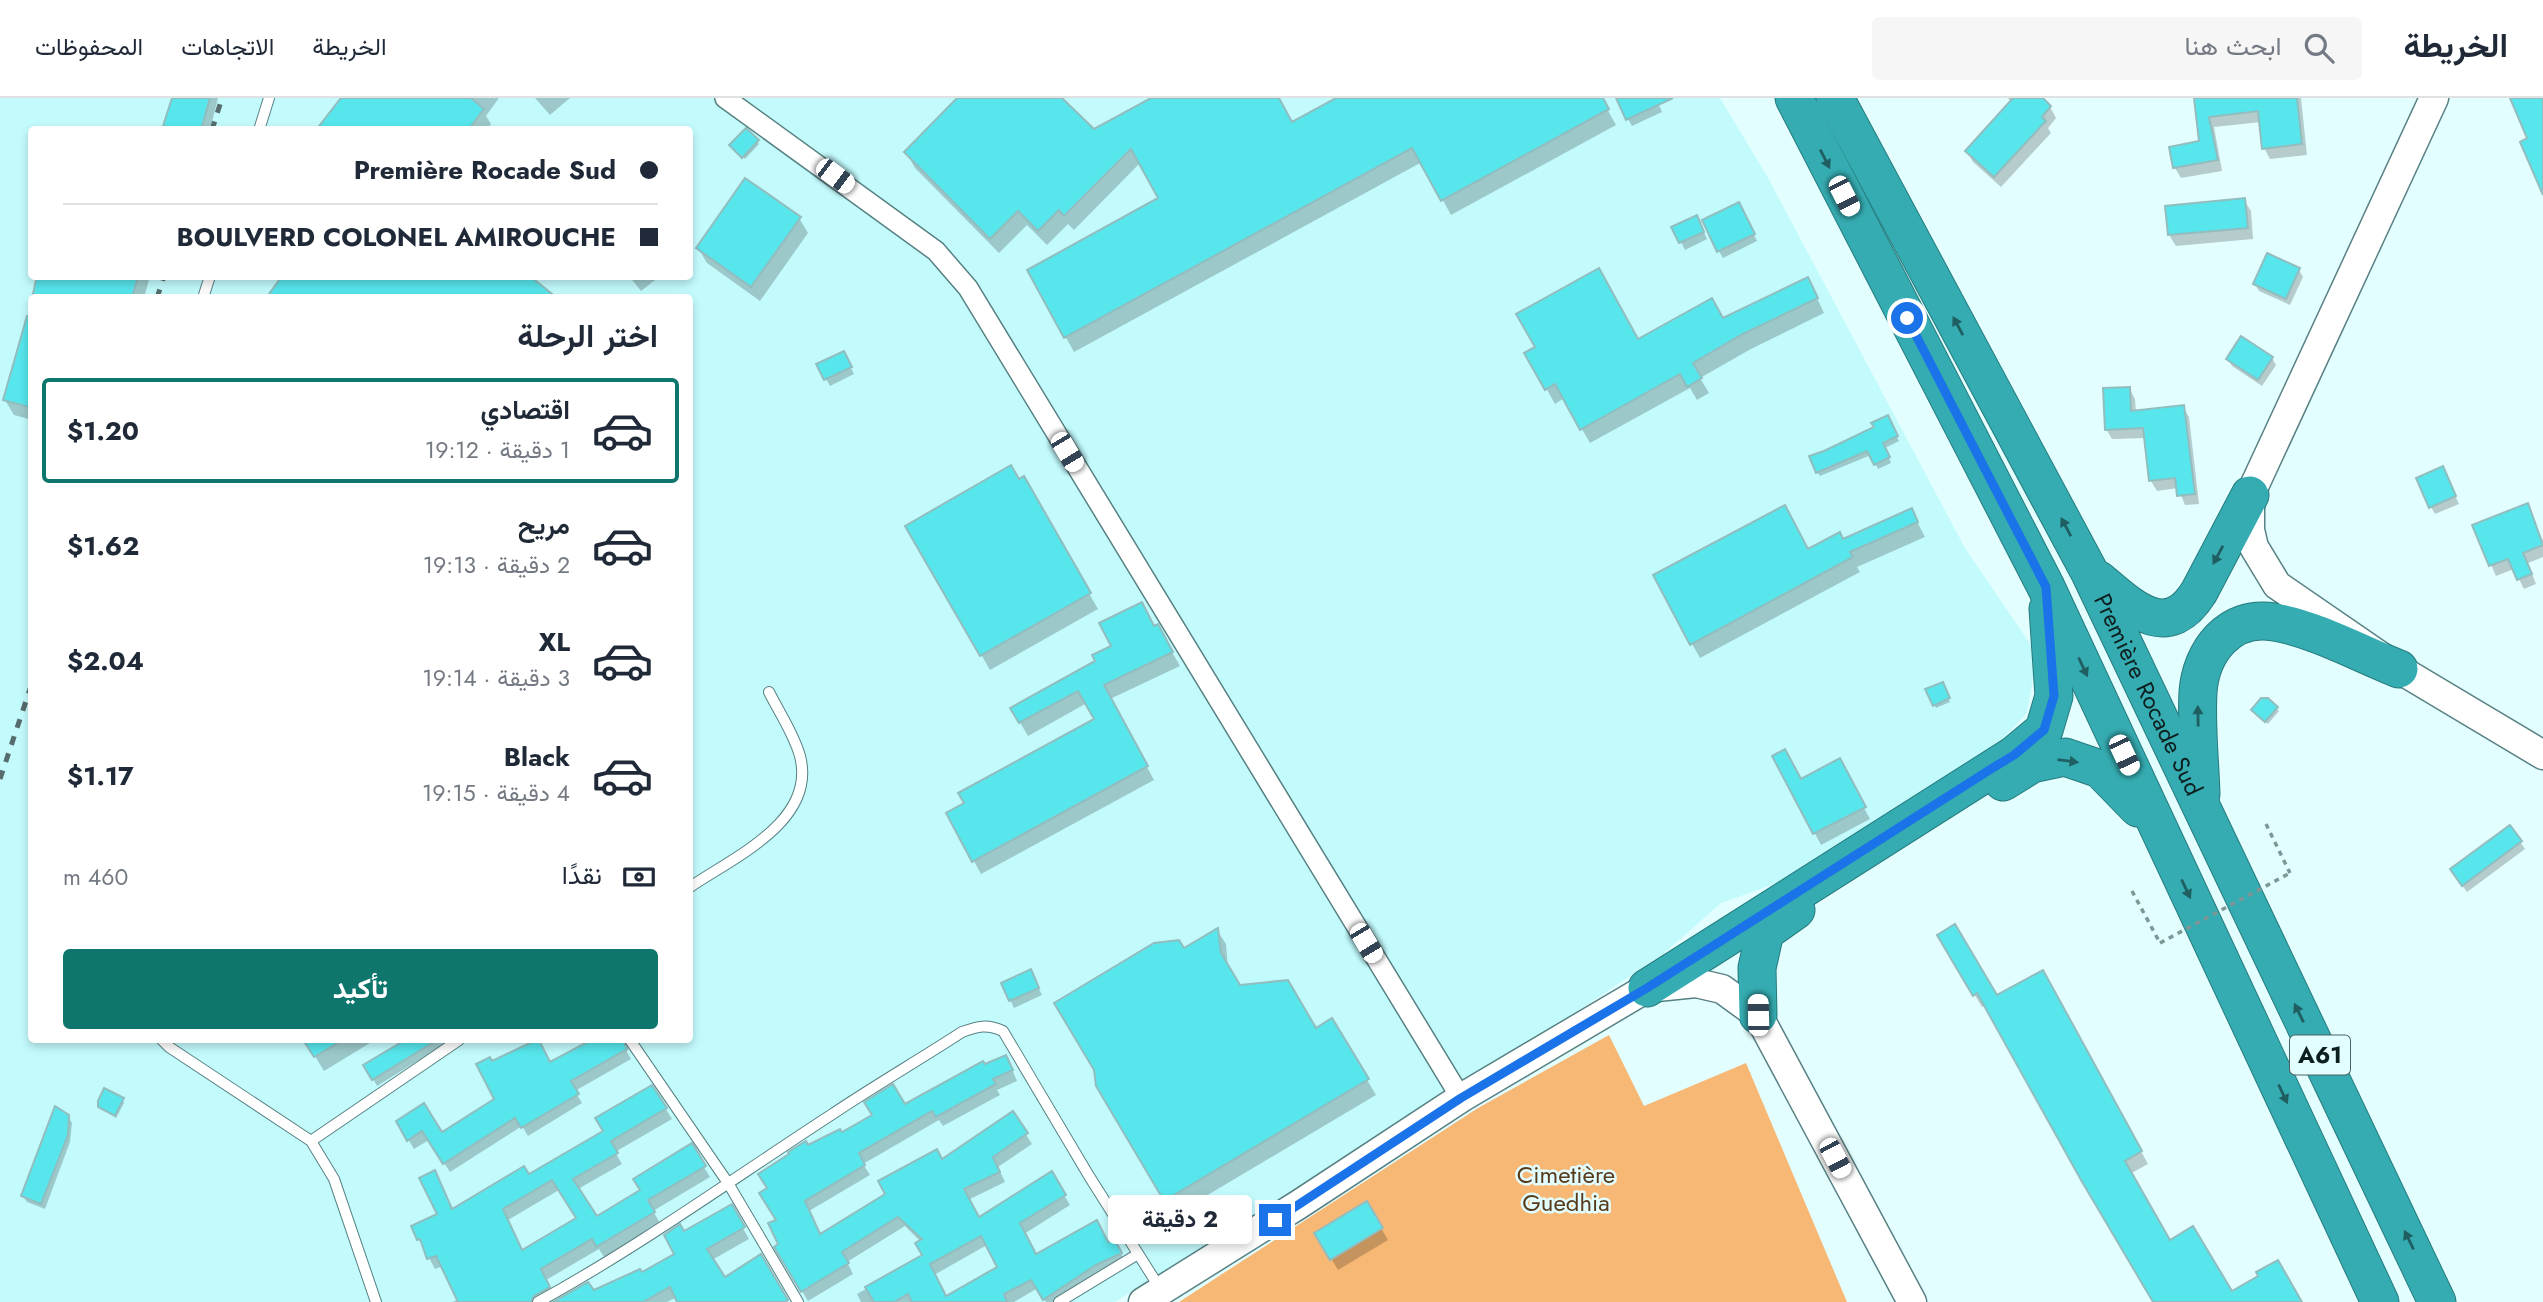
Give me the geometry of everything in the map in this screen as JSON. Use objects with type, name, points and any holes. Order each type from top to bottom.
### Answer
[{"type":"highway","name":"Première Rocade Sud","points":[[1794,98],[2046,587],[2380,1302]]},
{"type":"highway","name":"Première Rocade Sud","points":[[1835,98],[2091,573],[2437,1302]]},
{"type":"highway","points":[[2091,573],[2133,608],[2147,616],[2162,618],[2178,615],[2191,605],[2199,592],[2250,495]]},
{"type":"highway","points":[[1647,988],[2014,755],[2044,730],[2054,696],[2046,587]]},
{"type":"highway","points":[[2201,809],[2198,691],[2202,670],[2212,646],[2228,632],[2246,624],[2271,621],[2295,627],[2399,669]]},
{"type":"highway","points":[[1758,1015],[1757,968],[1765,932],[1805,903],[2032,764],[2065,757],[2100,769],[2157,827]]},
{"type":"main road","points":[[2434,98],[2250,495],[2250,530],[2254,547],[2277,585],[2399,669],[2543,755]]},
{"type":"main road","points":[[1152,1296],[1298,1205],[1461,1098],[1647,988],[1696,983],[1722,989],[1758,1015],[1912,1302]]},
{"type":"street","points":[[725,98],[936,251],[968,288],[1461,1098]]},
{"type":"lane","points":[[259,126],[269,98]]},
{"type":"lane","points":[[693,885],[774,831],[800,796],[803,776],[800,754],[769,692]]},
{"type":"lane","points":[[538,1302],[578,1280],[962,1032],[979,1026],[991,1026],[1003,1031],[1138,1254],[1152,1296]]},
{"type":"lane","points":[[165,1043],[312,1141],[334,1179],[376,1302]]},
{"type":"lane","points":[[312,1141],[455,1043]]},
{"type":"lane","points":[[632,1043],[728,1183],[798,1302]]},
{"type":"lane","points":[[1059,1302],[1138,1254]]},
{"type":"path","points":[[2132,891],[2160,943],[2290,873],[2266,824]]},
{"type":"shaded area","points":[[0,98],[1720,98],[1767,176],[1965,548],[2037,654],[2027,713],[1984,759],[1794,877],[1721,903],[1662,955],[1459,1089],[1115,1302],[0,1302]]},
{"type":"green space","name":"Cimetière Guedhia","points":[[1609,1035],[1644,1106],[1746,1063],[1847,1302],[1179,1302],[1478,1108]]},
{"type":"building","points":[[172,98],[210,98],[202,126],[163,126]]},
{"type":"building","points":[[341,98],[471,98],[484,109],[471,126],[319,126]]},
{"type":"building","points":[[957,98],[1062,98],[1094,129],[1151,98],[1279,98],[1292,122],[1336,98],[1603,98],[1609,109],[1441,201],[1412,148],[1064,338],[1027,270],[1158,198],[1131,149],[1064,216],[1059,210],[1038,231],[1018,211],[990,239],[904,152]]},
{"type":"building","points":[[1616,98],[1673,98],[1626,120]]},
{"type":"building","points":[[2013,98],[2043,98],[2051,106],[2042,117],[2046,121],[1994,177],[1965,151]]},
{"type":"building","points":[[2194,98],[2297,98],[2302,144],[2262,149],[2258,111],[2209,117],[2218,160],[2173,168],[2169,147],[2199,141]]},
{"type":"building","points":[[2510,98],[2543,98],[2543,195],[2520,142],[2527,138]]},
{"type":"building","points":[[746,128],[759,140],[742,158],[729,145]]},
{"type":"building","points":[[745,178],[801,217],[751,287],[696,248]]},
{"type":"building","points":[[2245,198],[2248,228],[2168,235],[2165,206]]},
{"type":"building","points":[[1739,202],[1755,234],[1717,252],[1702,220]]},
{"type":"building","points":[[1697,215],[1704,232],[1679,243],[1671,227]]},
{"type":"building","points":[[2267,253],[2300,268],[2286,299],[2253,284]]},
{"type":"building","points":[[1599,268],[1638,339],[1712,298],[1723,318],[1808,277],[1818,298],[1743,334],[1693,363],[1702,378],[1687,387],[1680,374],[1580,430],[1555,384],[1545,390],[1524,353],[1535,347],[1516,314]]},
{"type":"building","points":[[36,280],[137,280],[133,294],[33,294]]},
{"type":"building","points":[[279,280],[535,280],[552,294],[269,294]]},
{"type":"building","points":[[27,316],[28,316],[28,407],[3,400]]},
{"type":"building","points":[[2241,336],[2273,357],[2258,380],[2226,359]]},
{"type":"building","points":[[844,351],[852,367],[824,380],[816,364]]},
{"type":"building","points":[[2130,387],[2131,411],[2184,405],[2195,494],[2177,496],[2175,478],[2149,481],[2143,428],[2105,430],[2103,388]]},
{"type":"building","points":[[1888,415],[1898,436],[1883,443],[1890,457],[1874,465],[1867,451],[1816,473],[1809,456],[1874,427],[1871,423]]},
{"type":"building","points":[[1011,465],[1019,479],[1024,476],[1091,593],[980,656],[905,526]]},
{"type":"building","points":[[2443,466],[2456,496],[2429,508],[2416,478]]},
{"type":"building","points":[[2528,503],[2543,545],[2523,553],[2532,574],[2517,580],[2508,559],[2489,566],[2472,525]]},
{"type":"building","points":[[1785,505],[1808,549],[1840,532],[1843,539],[1912,508],[1918,522],[1850,552],[1853,557],[1690,645],[1653,575]]},
{"type":"building","points":[[1142,602],[1154,626],[1158,624],[1173,652],[1104,685],[1148,766],[972,862],[946,813],[964,803],[958,793],[1094,719],[1078,691],[1019,723],[1010,708],[1095,661],[1092,655],[1111,646],[1099,623]]},
{"type":"building","points":[[1943,682],[1950,698],[1933,706],[1925,689]]},
{"type":"building","points":[[2261,698],[2268,698],[2278,707],[2265,722],[2251,710]]},
{"type":"building","points":[[1785,749],[1801,779],[1840,758],[1866,807],[1813,834],[1772,756]]},
{"type":"building","points":[[2510,825],[2522,841],[2462,886],[2450,869]]},
{"type":"building","points":[[1955,924],[1997,995],[2043,970],[2142,1151],[2125,1161],[2170,1240],[2193,1226],[2232,1291],[2258,1276],[2256,1272],[2278,1260],[2302,1302],[2153,1302],[2081,1180],[1977,993],[1973,996],[1937,935]]},
{"type":"building","points":[[1218,928],[1221,953],[1240,985],[1288,980],[1316,1028],[1332,1018],[1369,1079],[1164,1201],[1096,1086],[1094,1070],[1054,1003],[1154,943],[1179,940],[1184,948]]},
{"type":"building","points":[[1031,969],[1039,988],[1009,1001],[1001,983]]},
{"type":"building","points":[[305,1043],[338,1043],[314,1057]]},
{"type":"building","points":[[400,1043],[432,1043],[372,1080],[363,1065]]},
{"type":"building","points":[[530,1043],[540,1043],[550,1062],[585,1043],[624,1043],[627,1049],[571,1081],[579,1094],[521,1128],[515,1118],[443,1164],[422,1131],[407,1141],[396,1121],[424,1103],[442,1132],[494,1099],[476,1064],[490,1057],[492,1061]]},
{"type":"building","points":[[1006,1055],[1013,1070],[993,1079],[996,1084],[936,1117],[932,1111],[859,1153],[865,1165],[805,1201],[820,1234],[885,1194],[878,1181],[937,1149],[942,1159],[1013,1111],[1028,1133],[993,1157],[1000,1172],[964,1189],[979,1217],[1052,1171],[1066,1195],[1020,1223],[1036,1254],[1097,1220],[1108,1242],[1114,1238],[1122,1253],[1096,1265],[1043,1300],[1031,1280],[1004,1294],[1007,1302],[912,1302],[908,1294],[894,1302],[874,1302],[865,1287],[922,1255],[915,1243],[922,1239],[898,1217],[842,1252],[849,1263],[801,1292],[774,1247],[778,1244],[768,1223],[776,1220],[759,1193],[767,1188],[758,1174],[806,1141],[808,1145],[840,1129],[842,1132],[872,1115],[864,1102],[893,1084],[905,1104],[983,1061],[985,1064]],"holes":[[[981,1236],[997,1267],[946,1296],[930,1264]]]},
{"type":"building","points":[[652,1085],[667,1108],[611,1141],[618,1153],[573,1179],[597,1216],[640,1190],[633,1179],[692,1143],[706,1166],[648,1200],[655,1212],[596,1247],[592,1239],[541,1269],[550,1287],[534,1296],[531,1302],[458,1302],[436,1256],[427,1259],[420,1239],[417,1240],[411,1226],[437,1214],[419,1178],[435,1170],[452,1209],[524,1166],[529,1174],[603,1131],[595,1118]],"holes":[[[552,1180],[576,1218],[522,1250],[503,1209]]]},
{"type":"building","points":[[104,1088],[124,1098],[115,1116],[98,1107]]},
{"type":"building","points":[[55,1106],[69,1115],[68,1135],[41,1204],[21,1196]]},
{"type":"building","points":[[1367,1201],[1383,1228],[1330,1260],[1314,1233]]},
{"type":"building","points":[[732,1204],[745,1227],[707,1249],[725,1277],[761,1254],[788,1300],[785,1302],[677,1302],[670,1287],[643,1302],[553,1302],[588,1282],[594,1290],[640,1269],[642,1272],[674,1254],[664,1235],[680,1224],[684,1231]]},
{"type":"railway","points":[[213,126],[222,98]]},
{"type":"railway","points":[[158,294],[163,280]]},
{"type":"railway","points":[[0,779],[28,695]]},
{"type":"route","points":[[1275,1220],[1461,1098],[1647,988],[2014,755],[2044,730],[2054,696],[2046,587],[1907,318]]}]
